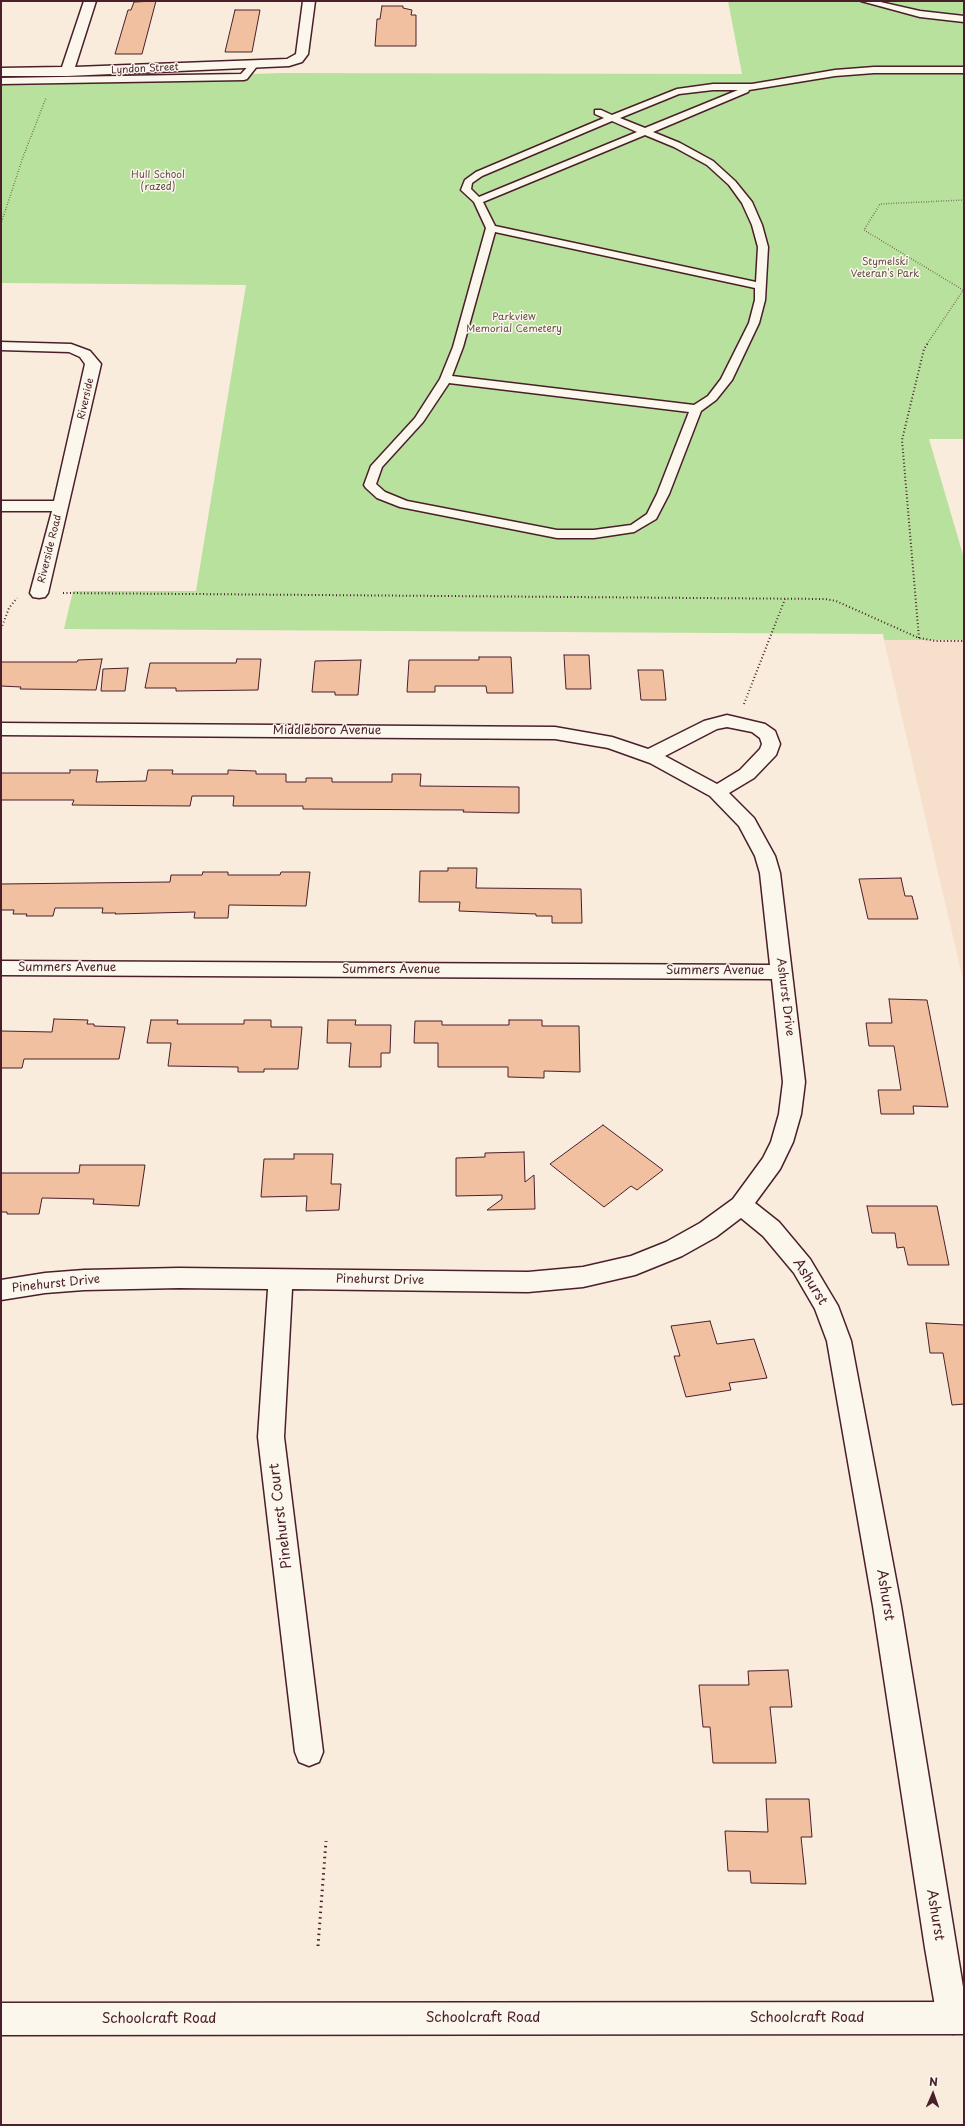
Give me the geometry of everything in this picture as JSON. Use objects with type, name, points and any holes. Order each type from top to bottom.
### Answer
[{"type":"street","points":[[67,72],[90,1]]},
{"type":"street","name":"Lyndon Street","points":[[1,72],[67,72],[254,65],[289,62],[298,59],[302,54],[309,1]]},
{"type":"street","name":"Riverside","points":[[1,346],[71,348],[85,354],[93,364],[61,506]]},
{"type":"street","points":[[1,506],[61,506]]},
{"type":"street","name":"Riverside Road","points":[[39,593],[61,506]]},
{"type":"street","points":[[649,756],[688,738],[711,725],[727,721],[758,728],[768,735],[771,744],[769,751],[747,774],[717,792]]},
{"type":"street","name":"Middleboro Avenue","points":[[1,730],[555,733],[612,743],[649,756],[678,769]]},
{"type":"street","name":"Ashurst Drive","points":[[678,769],[717,792],[747,823],[765,856],[770,873],[794,1082],[790,1114],[782,1142],[772,1163],[741,1205]]},
{"type":"street","name":"Summers Avenue","points":[[1,968],[782,972]]},
{"type":"street","name":"Pinehurst Drive","points":[[1,1290],[45,1283],[84,1280],[179,1278],[528,1282],[583,1277],[635,1265],[674,1249],[708,1230],[741,1205]]},
{"type":"street","name":"Ashurst","points":[[741,1205],[771,1230],[802,1266],[826,1306],[839,1341],[887,1606],[940,1948],[958,2018]]},
{"type":"street","name":"Pinehurst Court","points":[[281,1279],[272,1400],[271,1438],[309,1752]]},
{"type":"street","name":"Schoolcraft Road","points":[[1,2019],[958,2018]]},
{"type":"lane","points":[[865,1],[920,14],[964,19]]},
{"type":"lane","points":[[1,81],[244,77],[254,65]]},
{"type":"lane","points":[[598,112],[612,118],[677,145],[710,163],[732,183],[747,202],[758,225],[763,247],[761,286],[754,323],[743,349],[726,380],[712,398],[696,409],[664,494],[652,516],[634,528],[594,534],[557,534],[404,504],[381,495],[370,485],[377,466],[418,420],[446,379],[458,347],[491,228],[478,202],[466,190],[468,182],[479,174],[612,118],[677,92],[713,87],[752,87],[835,73],[874,70],[964,70]]},
{"type":"lane","points":[[478,202],[752,87]]},
{"type":"lane","points":[[491,228],[761,286]]},
{"type":"lane","points":[[446,379],[696,409]]},
{"type":"path","points":[[1,224],[33,128],[56,81]]},
{"type":"path","points":[[919,638],[902,440],[924,349],[964,290],[864,230],[880,204],[964,200]]},
{"type":"path","points":[[1,629],[9,608],[14,600],[23,595],[39,593],[825,599],[836,601],[919,638],[936,641],[964,641]]},
{"type":"path","points":[[742,707],[785,599]]},
{"type":"path","points":[[318,1946],[326,1840]]},
{"type":"shaded area","points":[[884,640],[964,640],[964,984]]},
{"type":"green space","name":"Parkview Memorial Cemetery","points":[[728,1],[964,1],[964,439],[929,439],[964,558],[964,640],[884,640],[883,634],[64,629],[73,591],[196,591],[246,285],[1,283],[1,80],[80,80],[281,73],[742,74]]},
{"type":"building","points":[[156,1],[142,54],[115,54],[128,10],[131,10],[134,2]]},
{"type":"building","points":[[382,6],[403,6],[403,8],[412,10],[411,15],[416,15],[416,46],[375,46],[377,19],[380,19]]},
{"type":"building","points":[[235,10],[260,10],[252,52],[225,52]]},
{"type":"building","points":[[564,655],[589,655],[591,689],[566,689]]},
{"type":"building","points":[[479,657],[511,657],[513,693],[487,693],[486,686],[435,686],[435,692],[407,692],[409,660],[479,660]]},
{"type":"building","points":[[102,659],[96,690],[20,689],[21,687],[1,686],[1,662],[77,662],[78,660]]},
{"type":"building","points":[[237,659],[261,659],[258,690],[176,691],[176,688],[145,688],[150,663],[236,663]]},
{"type":"building","points":[[361,660],[358,695],[335,695],[335,692],[312,692],[315,661]]},
{"type":"building","points":[[128,668],[125,691],[101,691],[103,669]]},
{"type":"building","points":[[638,670],[663,670],[666,700],[641,700]]},
{"type":"building","points":[[70,770],[98,770],[96,782],[146,781],[148,770],[173,770],[172,774],[228,774],[228,770],[256,771],[256,774],[286,774],[286,782],[306,782],[306,778],[332,778],[332,782],[392,782],[392,774],[421,774],[420,786],[519,787],[519,813],[463,812],[464,810],[303,809],[303,806],[233,806],[234,796],[192,796],[190,806],[72,805],[74,800],[1,800],[1,773],[70,773]]},
{"type":"building","points":[[448,868],[477,868],[476,888],[581,889],[582,923],[552,923],[552,916],[536,916],[536,914],[459,911],[460,902],[419,902],[420,871],[448,871]]},
{"type":"building","points":[[203,872],[228,872],[228,875],[280,875],[281,872],[310,872],[306,906],[229,905],[228,918],[194,918],[195,912],[102,913],[103,908],[55,908],[53,916],[26,916],[27,914],[13,914],[14,910],[1,910],[1,884],[170,882],[171,875],[202,875]]},
{"type":"building","points":[[901,878],[905,896],[912,896],[918,919],[868,919],[859,879]]},
{"type":"building","points":[[889,999],[927,1000],[948,1107],[913,1106],[914,1114],[881,1114],[878,1090],[901,1090],[894,1046],[869,1046],[866,1023],[892,1023]]},
{"type":"building","points":[[54,1019],[88,1020],[87,1024],[94,1024],[94,1026],[125,1027],[119,1059],[24,1059],[22,1068],[1,1068],[1,1031],[52,1032]]},
{"type":"building","points":[[151,1020],[178,1020],[177,1024],[244,1024],[244,1020],[271,1020],[271,1027],[302,1027],[298,1069],[264,1069],[264,1072],[238,1072],[238,1067],[168,1066],[171,1043],[147,1043]]},
{"type":"building","points":[[328,1020],[356,1020],[355,1025],[391,1025],[390,1053],[381,1053],[381,1067],[349,1067],[351,1043],[327,1043]]},
{"type":"building","points":[[509,1020],[542,1020],[542,1026],[579,1026],[580,1072],[544,1071],[544,1078],[508,1077],[508,1067],[438,1067],[438,1043],[414,1043],[415,1021],[442,1021],[442,1025],[509,1025]]},
{"type":"building","points":[[603,1125],[663,1170],[637,1190],[631,1186],[604,1207],[550,1164]]},
{"type":"building","points":[[524,1152],[525,1182],[534,1175],[535,1209],[487,1210],[502,1199],[502,1195],[456,1196],[456,1158],[485,1157],[485,1153]]},
{"type":"building","points":[[294,1154],[333,1154],[331,1184],[341,1184],[339,1210],[306,1211],[307,1196],[261,1197],[264,1159],[294,1159]]},
{"type":"building","points":[[80,1165],[145,1165],[139,1206],[93,1204],[94,1199],[42,1198],[39,1214],[7,1214],[7,1212],[1,1212],[1,1173],[79,1173]]},
{"type":"building","points":[[867,1206],[937,1206],[949,1265],[908,1265],[904,1247],[897,1248],[895,1233],[872,1233]]},
{"type":"building","points":[[710,1321],[717,1344],[754,1339],[767,1378],[729,1383],[731,1390],[686,1397],[674,1356],[680,1356],[671,1326]]},
{"type":"building","points":[[926,1323],[964,1325],[964,1404],[952,1405],[943,1353],[930,1353]]},
{"type":"building","points":[[788,1670],[792,1707],[770,1707],[776,1763],[713,1763],[710,1727],[703,1727],[699,1685],[749,1685],[748,1671]]},
{"type":"building","points":[[766,1799],[809,1799],[812,1837],[801,1837],[806,1884],[751,1883],[750,1871],[728,1871],[725,1831],[768,1832]]},
{"type":"park label","name":"Hull School (razed)","points":[[158,180]]},
{"type":"park label","name":"Stymelski Veteran's Park","points":[[885,268]]}]
